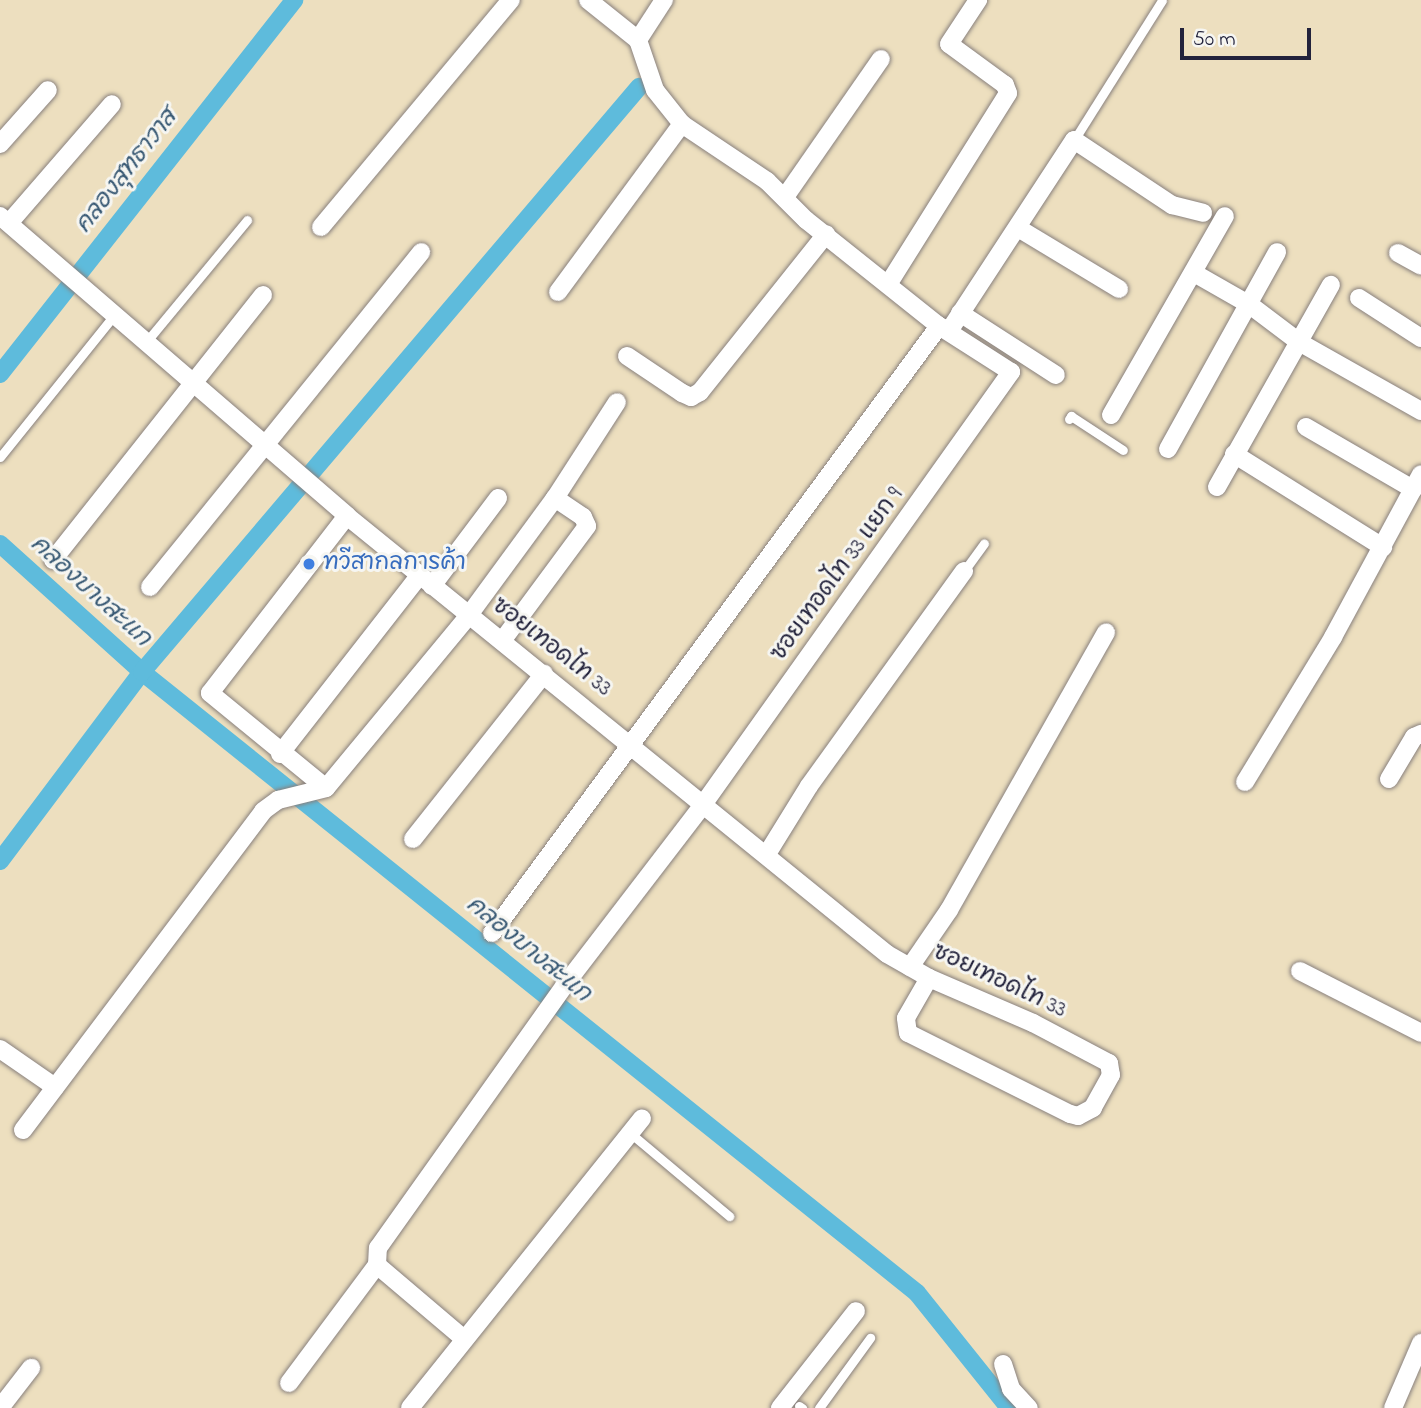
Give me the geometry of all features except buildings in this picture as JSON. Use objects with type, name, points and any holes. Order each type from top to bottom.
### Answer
[{"type":"street","points":[[321,227],[511,0]]},
{"type":"street","points":[[588,0],[638,40],[655,90],[682,124],[785,197],[826,234],[944,329]]},
{"type":"street","points":[[638,40],[664,0]]},
{"type":"street","points":[[889,283],[1008,93],[1005,85],[949,44],[978,0]]},
{"type":"street","points":[[785,197],[881,59]]},
{"type":"street","points":[[0,144],[48,90]]},
{"type":"street","points":[[4,220],[112,104]]},
{"type":"street","points":[[558,292],[682,124]]},
{"type":"street","points":[[492,933],[944,329],[960,313],[1074,141],[1172,205],[1203,213]]},
{"type":"street","points":[[1111,415],[1225,216]]},
{"type":"street","name":"ซอยเทอดไท 33","points":[[4,220],[197,382],[347,516],[632,743],[702,806],[767,854],[887,954],[929,978],[1033,1023],[1108,1063],[1111,1075],[1093,1108],[1078,1116],[1070,1114],[908,1032],[906,1018],[929,978]]},
{"type":"street","points":[[1018,228],[1119,289]]},
{"type":"street","points":[[627,356],[682,393],[691,397],[700,392],[826,234]]},
{"type":"street","points":[[150,587],[421,252]]},
{"type":"street","points":[[1168,449],[1277,252]]},
{"type":"street","points":[[1398,253],[1421,266]]},
{"type":"street","points":[[1195,272],[1250,305],[1299,342],[1421,411]]},
{"type":"street","points":[[1217,486],[1331,285]]},
{"type":"street","points":[[53,560],[197,382],[263,295]]},
{"type":"street","points":[[1359,298],[1421,338]]},
{"type":"street","points":[[960,313],[1056,375]]},
{"type":"street","name":"ซอยเทอดไท 33 แยก 9","points":[[289,1383],[377,1265],[379,1248],[564,986],[702,806],[1011,372],[944,329]]},
{"type":"street","points":[[23,1130],[263,811],[278,800],[322,791],[470,615],[555,498],[617,402]]},
{"type":"street","points":[[1245,782],[1383,547],[1417,481],[1306,427]]},
{"type":"street","points":[[1234,454],[1383,547]]},
{"type":"street","points":[[280,754],[498,498]]},
{"type":"street","points":[[502,641],[587,526],[583,517],[555,498]]},
{"type":"street","points":[[322,791],[210,693],[347,516]]},
{"type":"street","points":[[767,854],[809,786],[964,571]]},
{"type":"street","points":[[910,967],[948,910],[1106,632]]},
{"type":"street","points":[[413,839],[544,674]]},
{"type":"street","points":[[1389,779],[1414,737],[1421,734]]},
{"type":"street","points":[[1300,971],[1421,1033]]},
{"type":"street","points":[[0,1049],[55,1087]]},
{"type":"street","points":[[410,1408],[463,1338],[642,1118]]},
{"type":"street","points":[[377,1265],[463,1338]]},
{"type":"street","points":[[780,1408],[856,1311]]},
{"type":"street","points":[[1393,1408],[1421,1343]]},
{"type":"street","points":[[1003,1364],[1011,1389],[1030,1408]]},
{"type":"street","points":[[0,1408],[31,1368]]},
{"type":"lane","points":[[1074,141],[1162,0]]},
{"type":"lane","points":[[146,341],[247,220]]},
{"type":"lane","points":[[0,457],[116,314]]},
{"type":"lane","points":[[1069,419],[1071,416],[1123,450]]},
{"type":"lane","points":[[964,571],[984,543]]},
{"type":"lane","points":[[629,1132],[729,1216]]},
{"type":"lane","points":[[819,1408],[870,1338]]},
{"type":"waterway","name":"คลองสุทธาวาส","points":[[0,374],[294,0]]},
{"type":"waterway","points":[[0,861],[142,672],[639,87]]},
{"type":"waterway","name":"คลองบางสะแก","points":[[0,544],[142,672],[917,1293],[1009,1408]]},
{"type":"place","name":"ทวีสากลการค้า","points":[[309,564]]}]
